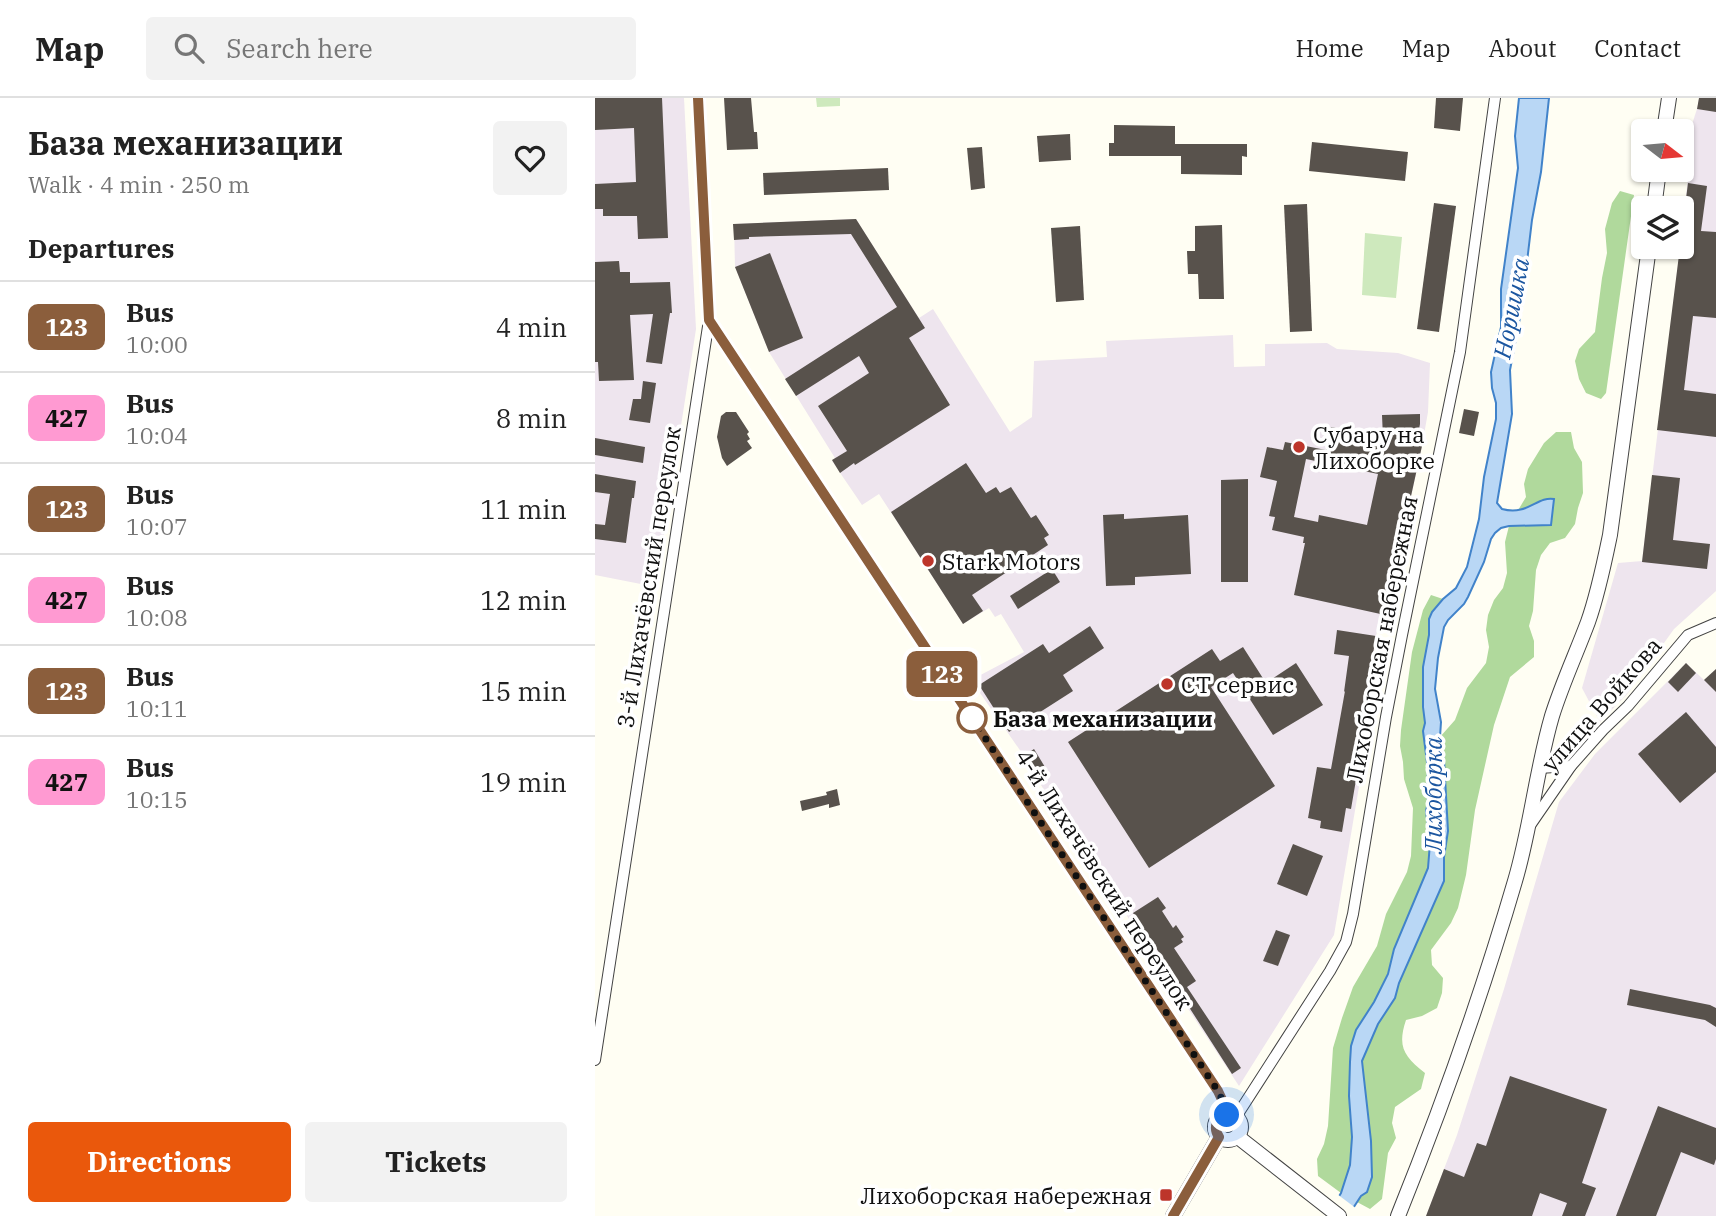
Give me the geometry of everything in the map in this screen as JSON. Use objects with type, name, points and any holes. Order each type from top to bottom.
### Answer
[{"type":"street","name":"3-й Лихачёвский переулок","points":[[595,1060],[709,320],[698,98]]},
{"type":"street","name":"Лихоборская набережная","points":[[1173,1216],[1219,1137],[1216,1124],[1222,1116],[1231,1116],[1330,971],[1346,942],[1358,888],[1386,717],[1460,352],[1495,98]]},
{"type":"street","points":[[1666,119],[1669,98]]},
{"type":"street","points":[[1398,1216],[1469,1024],[1515,880],[1553,715],[1589,620],[1600,580],[1610,535],[1647,259]]},
{"type":"street","name":"4-й Лихачёвский переулок","points":[[709,320],[1218,1091],[1231,1116]]},
{"type":"street","name":"улица Войкова","points":[[1529,826],[1571,766],[1628,706],[1688,635],[1716,623]]},
{"type":"street","points":[[1539,768],[1571,766]]},
{"type":"street","points":[[1231,1116],[1241,1125],[1238,1137]]},
{"type":"street","points":[[1219,1137],[1229,1140],[1238,1137]]},
{"type":"street","points":[[1238,1137],[1339,1216]]},
{"type":"shaded area","points":[[595,98],[684,98],[696,329],[656,587],[595,575]]},
{"type":"shaded area","points":[[1699,98],[1716,98],[1716,591],[1674,629],[1628,693],[1600,722],[1582,688],[1618,563],[1642,561],[1679,259],[1694,259],[1694,196],[1686,196],[1688,182],[1694,182],[1694,119]]},
{"type":"shaded area","points":[[856,219],[919,318],[933,309],[1010,432],[1032,417],[1034,361],[1107,357],[1106,341],[1233,335],[1234,367],[1265,366],[1265,344],[1327,343],[1337,349],[1398,353],[1430,363],[1428,412],[1422,446],[1383,627],[1378,626],[1370,678],[1374,679],[1373,685],[1369,685],[1355,762],[1363,763],[1334,935],[1239,1086],[1024,756],[971,680],[1024,652],[1001,614],[995,617],[989,608],[963,624],[879,494],[862,505],[832,461],[835,458],[769,352],[735,267],[734,224]]},
{"type":"shaded area","points":[[1686,663],[1704,680],[1716,669],[1716,1216],[1426,1216],[1457,1135],[1504,989],[1559,802],[1595,754]]},
{"type":"green space","points":[[816,98],[840,98],[840,106],[817,107]]},
{"type":"green space","points":[[1620,191],[1634,195],[1631,196],[1631,216],[1606,393],[1601,399],[1586,393],[1575,361],[1579,349],[1595,332],[1607,253],[1605,229],[1612,203]]},
{"type":"green space","points":[[1365,233],[1402,237],[1396,298],[1362,295]]},
{"type":"green space","points":[[1556,432],[1571,432],[1574,448],[1582,462],[1583,493],[1575,524],[1565,538],[1550,543],[1541,555],[1536,570],[1533,611],[1529,626],[1534,641],[1534,657],[1510,677],[1494,725],[1475,810],[1466,875],[1458,908],[1451,923],[1431,950],[1432,965],[1443,978],[1437,1008],[1406,1020],[1403,1029],[1403,1044],[1407,1056],[1425,1073],[1421,1089],[1395,1107],[1392,1123],[1396,1138],[1388,1153],[1382,1199],[1370,1209],[1357,1202],[1372,1177],[1362,1061],[1378,1024],[1395,998],[1399,983],[1444,881],[1448,831],[1440,737],[1455,720],[1467,688],[1486,663],[1489,647],[1486,630],[1488,615],[1503,588],[1507,573],[1505,542],[1509,526],[1551,525],[1554,499],[1517,512],[1526,497],[1524,484],[1528,469],[1544,443]]},
{"type":"green space","points":[[1431,595],[1443,599],[1432,612],[1422,674],[1425,723],[1423,731],[1428,770],[1428,868],[1394,949],[1388,973],[1356,1030],[1352,1046],[1349,1096],[1352,1137],[1350,1165],[1341,1193],[1318,1176],[1317,1159],[1328,1126],[1333,1048],[1353,987],[1377,946],[1386,914],[1407,872],[1411,856],[1413,808],[1404,779],[1401,730],[1412,652],[1423,610]]},
{"type":"water","points":[[1519,98],[1549,98],[1521,312],[1510,370],[1512,414],[1497,503],[1502,509],[1519,510],[1542,500],[1554,499],[1551,525],[1509,526],[1495,533],[1468,597],[1444,627],[1435,689],[1441,722],[1448,831],[1444,881],[1399,983],[1395,998],[1378,1024],[1362,1061],[1371,1141],[1372,1177],[1367,1192],[1361,1196],[1348,1216],[1327,1216],[1341,1193],[1350,1165],[1351,1046],[1356,1030],[1388,974],[1394,949],[1428,868],[1430,843],[1426,811],[1428,770],[1423,731],[1423,667],[1432,612],[1456,588],[1467,567],[1479,519],[1484,477],[1496,419],[1491,372],[1501,327],[1501,289],[1518,168],[1515,136]]},
{"type":"pier","points":[[1337,1194],[1357,1209],[1352,1216],[1324,1216]]},
{"type":"building","points":[[595,98],[662,98],[668,238],[638,239],[637,216],[603,216],[603,209],[595,209],[595,184],[636,182],[634,128],[595,130]]},
{"type":"building","points":[[724,98],[751,98],[758,149],[727,150]]},
{"type":"building","points":[[1436,98],[1463,98],[1460,131],[1434,128]]},
{"type":"building","points":[[1699,98],[1716,98],[1716,112],[1697,109]]},
{"type":"building","points":[[1114,125],[1175,126],[1175,144],[1247,144],[1247,157],[1242,156],[1242,175],[1181,174],[1181,156],[1109,156],[1109,143],[1114,143]]},
{"type":"building","points":[[1070,134],[1071,160],[1039,162],[1037,136]]},
{"type":"building","points":[[1312,142],[1408,152],[1405,181],[1309,171]]},
{"type":"building","points":[[982,147],[985,188],[971,190],[967,148]]},
{"type":"building","points":[[888,168],[889,190],[764,195],[763,173]]},
{"type":"building","points":[[1688,183],[1707,186],[1701,231],[1716,232],[1716,318],[1693,316],[1684,390],[1716,394],[1716,437],[1657,430],[1678,259],[1694,259],[1694,196],[1686,196]]},
{"type":"building","points":[[1434,203],[1456,206],[1439,332],[1417,329]]},
{"type":"building","points":[[1307,204],[1312,331],[1290,332],[1284,205]]},
{"type":"building","points":[[856,219],[925,328],[909,338],[950,405],[840,473],[832,460],[847,451],[818,406],[869,373],[859,356],[796,396],[785,379],[897,307],[851,234],[749,237],[734,240],[733,224]]},
{"type":"building","points":[[1222,225],[1224,299],[1199,299],[1198,274],[1188,274],[1187,251],[1195,251],[1195,226]]},
{"type":"building","points":[[1080,226],[1084,300],[1056,302],[1051,228]]},
{"type":"building","points":[[770,253],[803,338],[769,352],[735,267]]},
{"type":"building","points":[[619,261],[620,272],[630,272],[630,283],[670,282],[672,313],[662,364],[646,362],[653,314],[630,315],[634,380],[599,381],[598,362],[595,362],[595,262]]},
{"type":"building","points":[[643,381],[656,383],[650,423],[629,420],[633,399],[641,399]]},
{"type":"building","points":[[1464,409],[1479,412],[1474,436],[1459,433]]},
{"type":"building","points":[[726,412],[736,412],[749,432],[747,434],[750,439],[747,441],[752,448],[727,466],[722,458],[717,437],[721,416]]},
{"type":"building","points":[[1420,414],[1416,445],[1422,446],[1385,615],[1294,595],[1304,537],[1272,530],[1275,517],[1269,516],[1277,481],[1260,477],[1267,447],[1283,450],[1285,442],[1326,450],[1331,427],[1383,438],[1382,415]],"holes":[[[1306,459],[1378,474],[1367,525],[1319,515],[1318,522],[1294,517]]]},
{"type":"building","points":[[595,438],[645,447],[643,463],[595,455]]},
{"type":"building","points":[[966,463],[986,493],[996,487],[1000,493],[1011,487],[1031,518],[1036,515],[1049,535],[1044,538],[1048,545],[972,595],[983,611],[963,624],[891,512]]},
{"type":"building","points":[[595,474],[636,481],[626,543],[595,539],[595,524],[605,525],[610,494],[595,492]]},
{"type":"building","points":[[1652,475],[1680,478],[1673,540],[1710,544],[1707,569],[1642,562]]},
{"type":"building","points":[[1248,479],[1248,582],[1221,582],[1221,480]]},
{"type":"building","points":[[1124,514],[1124,519],[1188,515],[1191,574],[1135,577],[1135,585],[1106,586],[1103,515]]},
{"type":"building","points":[[1052,569],[1060,582],[1018,609],[1010,596]]},
{"type":"building","points":[[1090,626],[1104,648],[1063,675],[1073,691],[1009,732],[979,685],[1043,644],[1049,653]]},
{"type":"building","points":[[1337,630],[1376,636],[1353,773],[1357,774],[1351,809],[1346,808],[1342,832],[1320,828],[1321,821],[1308,818],[1317,767],[1331,769],[1345,691],[1349,656],[1334,654]]},
{"type":"building","points":[[1243,647],[1266,683],[1296,663],[1323,705],[1273,735],[1233,673],[1211,687],[1275,786],[1149,868],[1068,742],[1212,649],[1220,661]]},
{"type":"building","points":[[1686,663],[1696,673],[1678,692],[1668,682]]},
{"type":"building","points":[[1716,669],[1716,692],[1704,680]]},
{"type":"building","points":[[1686,712],[1716,747],[1716,772],[1680,803],[1638,754]]},
{"type":"building","points":[[1034,749],[1048,772],[1038,778],[1024,756]]},
{"type":"building","points":[[837,789],[840,805],[829,808],[829,804],[802,811],[800,801],[827,795],[826,792]]},
{"type":"building","points":[[1293,844],[1323,856],[1307,896],[1277,884]]},
{"type":"building","points":[[1158,897],[1166,908],[1162,911],[1173,928],[1176,925],[1184,937],[1181,939],[1183,942],[1174,948],[1196,981],[1187,987],[1241,1068],[1232,1074],[1160,962],[1164,960],[1133,913]]},
{"type":"building","points":[[1276,930],[1290,935],[1278,966],[1263,961]]},
{"type":"building","points":[[1630,989],[1710,1005],[1716,1008],[1716,1027],[1705,1020],[1627,1005]]},
{"type":"building","points":[[1510,1076],[1607,1109],[1582,1183],[1596,1188],[1585,1216],[1562,1216],[1567,1203],[1540,1193],[1532,1216],[1426,1216],[1444,1169],[1464,1177],[1477,1143],[1486,1146]]},
{"type":"building","points":[[1658,1106],[1716,1128],[1714,1165],[1681,1152],[1656,1216],[1616,1216]]},
{"type":"bus line","name":"123","points":[[698,98],[709,320],[1218,1091],[1225,1106],[1227,1115],[1218,1119],[1215,1128],[1219,1137],[1173,1216]]},
{"type":"place","name":"Субару на Лихоборке","points":[[1299,447]]},
{"type":"place","name":"Stark Motors","points":[[928,561]]},
{"type":"place","name":"СТ сервис","points":[[1167,684]]},
{"type":"place","name":"База механизации","points":[[972,718]]},
{"type":"place","name":"Лихоборская набережная","points":[[1166,1195]]},
{"type":"route","points":[[972,718],[1218,1091],[1227,1115]]},
{"type":"water label","name":"Норишка","points":[[1511,308]]},
{"type":"water label","name":"Лихоборка","points":[[1433,795]]}]
